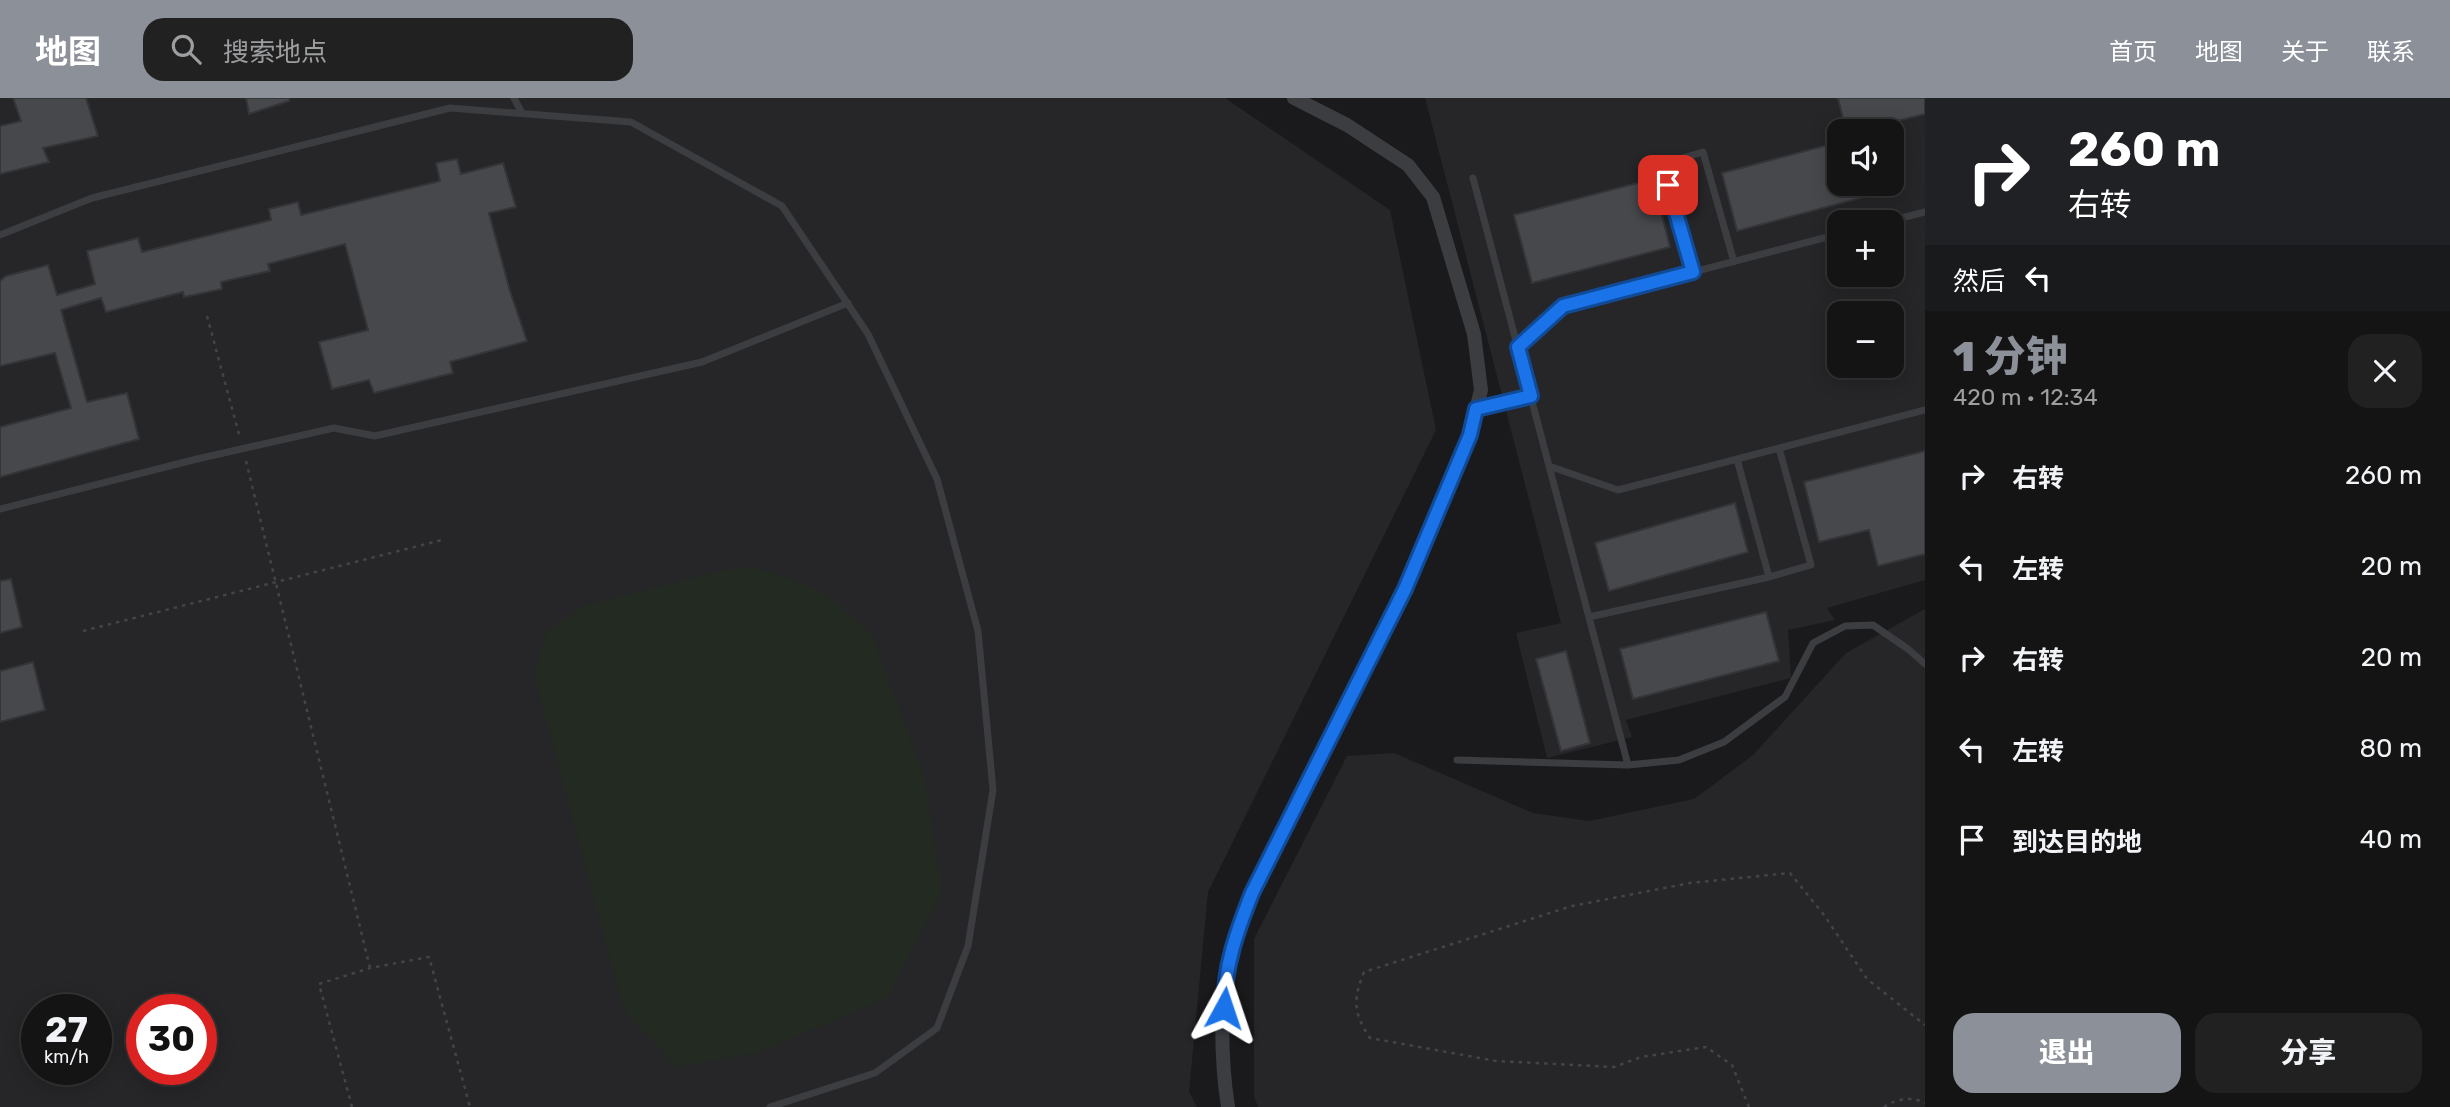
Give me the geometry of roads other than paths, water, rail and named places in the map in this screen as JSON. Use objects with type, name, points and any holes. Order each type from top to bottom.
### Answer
[{"type":"street","points":[[1228,1107],[1223,1054],[1224,985],[1234,940],[1252,893],[1405,589],[1470,435],[1481,390],[1474,334],[1433,197],[1408,165],[1346,125],[1294,98]]},
{"type":"lane","points":[[514,98],[522,114]]},
{"type":"lane","points":[[0,235],[92,198],[450,108],[631,122],[782,206],[868,334],[937,479],[978,631],[993,790],[968,946],[937,1028],[875,1073],[770,1107]]},
{"type":"lane","points":[[1693,272],[1662,164],[1703,152],[1734,262]]},
{"type":"lane","points":[[1473,178],[1628,765]]},
{"type":"lane","points":[[1904,217],[1925,212]]},
{"type":"lane","points":[[1518,347],[1563,306],[1827,237]]},
{"type":"lane","points":[[0,509],[334,428],[375,436],[702,362],[848,303]]},
{"type":"lane","points":[[1476,409],[1531,396]]},
{"type":"lane","points":[[1549,466],[1618,490],[1925,410]]},
{"type":"lane","points":[[1589,617],[1769,577],[1811,565],[1779,448]]},
{"type":"lane","points":[[1737,459],[1769,577]]},
{"type":"lane","points":[[1457,760],[1628,765],[1679,760],[1724,742],[1785,696],[1813,643],[1845,626],[1873,625],[1925,664]]}]
